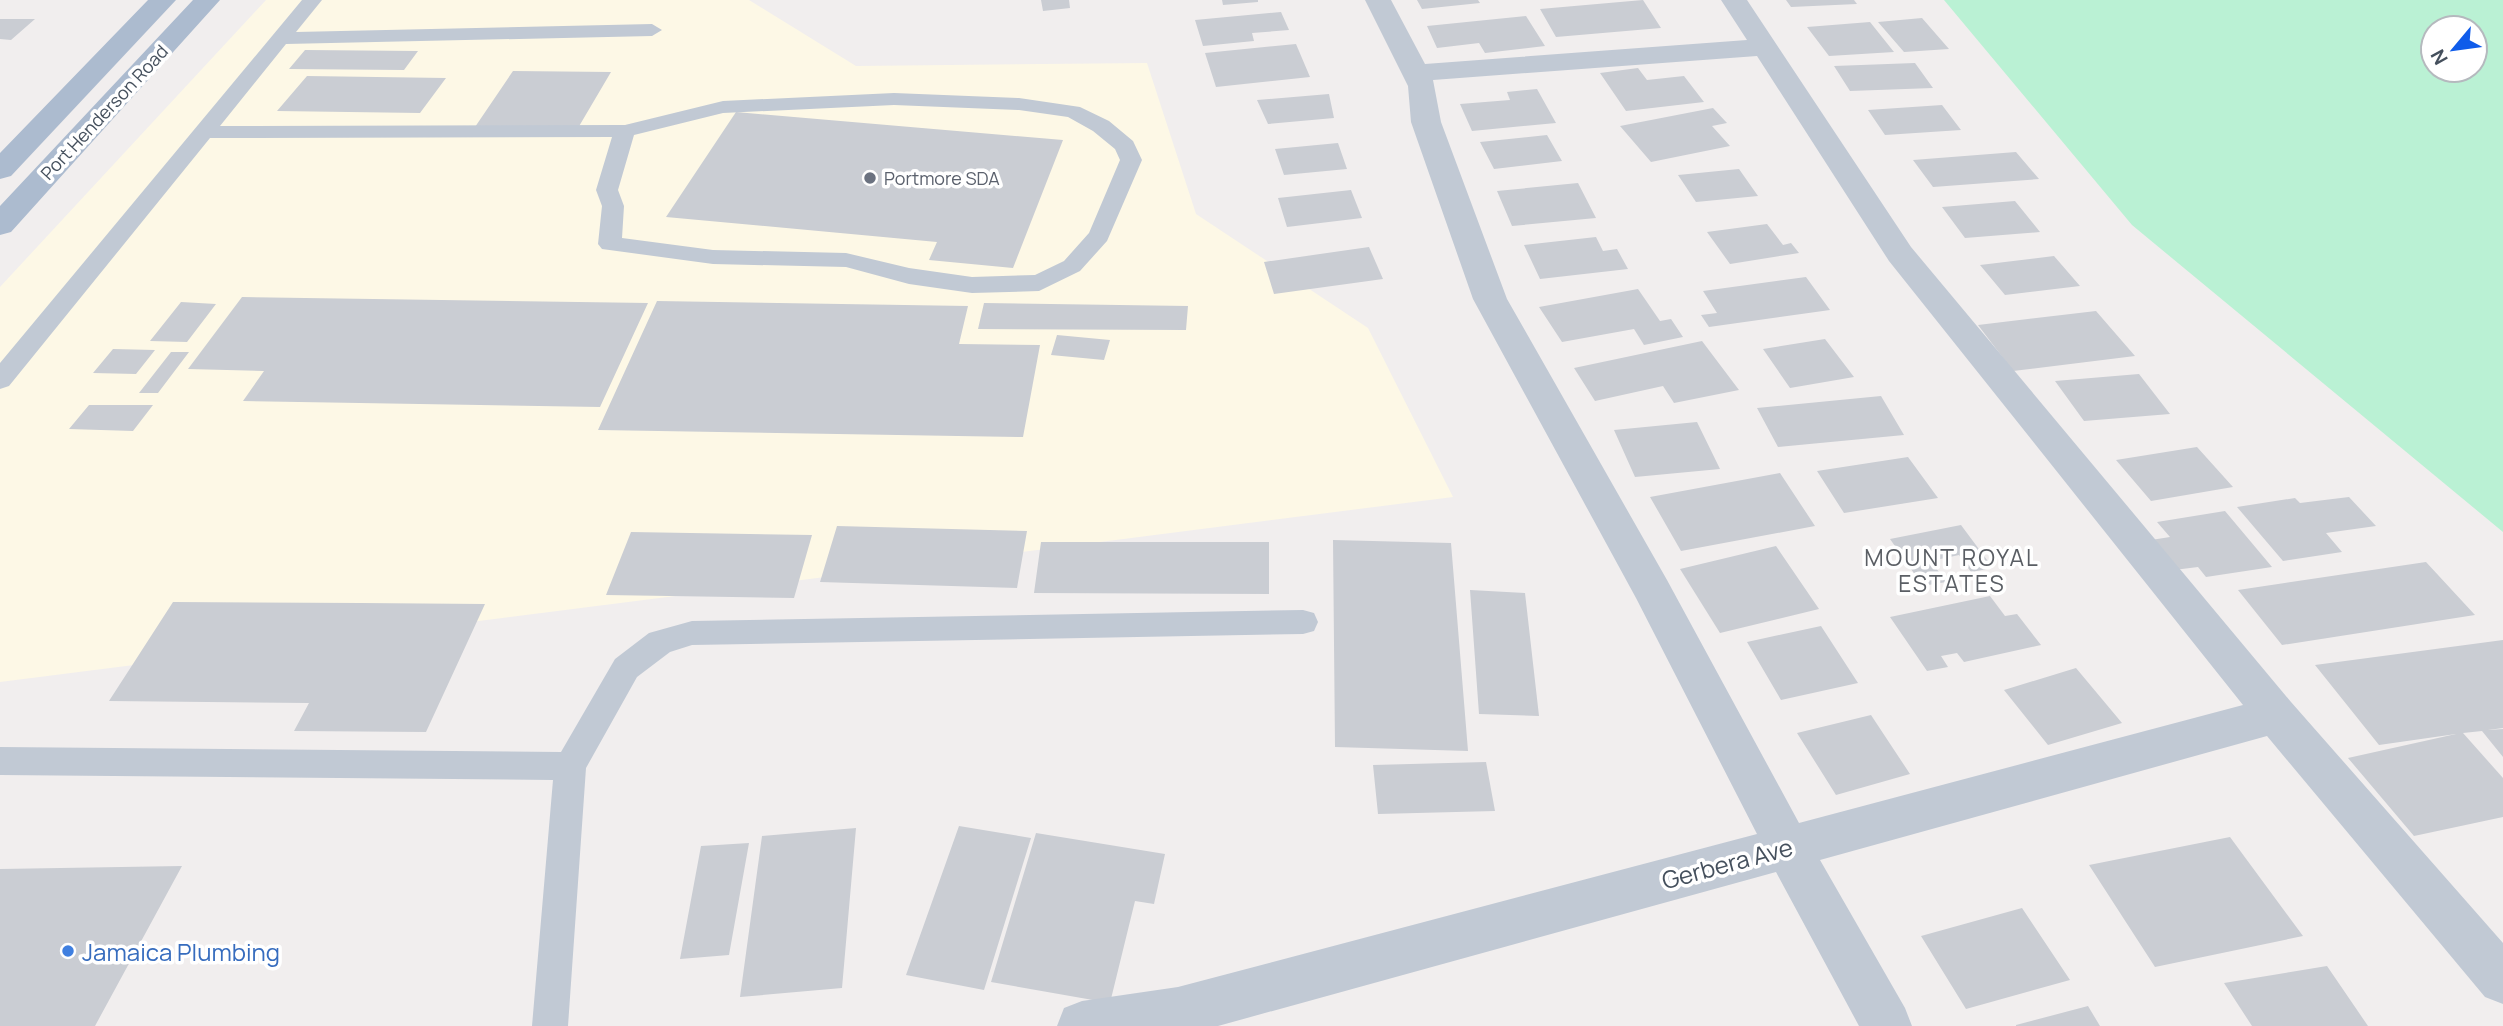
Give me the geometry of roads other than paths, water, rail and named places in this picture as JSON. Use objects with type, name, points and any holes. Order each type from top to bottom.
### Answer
[{"type":"main road","name":"Port Henderson Road","points":[[0,170],[163,0]]},
{"type":"main road","name":"Port Henderson Road","points":[[0,225],[207,0]]},
{"type":"street","points":[[1378,0],[1422,86],[1426,122],[1490,299],[1653,591],[1787,846],[1887,1026]]},
{"type":"street","points":[[1734,0],[1900,254],[2276,715],[2503,980]]},
{"type":"street","points":[[1415,73],[1763,47]]},
{"type":"street","name":"Gerbera Ave","points":[[1082,1026],[1179,1019],[1787,846],[2276,715]]},
{"type":"lane","points":[[0,380],[312,0]]},
{"type":"lane","points":[[283,38],[652,30]]},
{"type":"lane","points":[[201,132],[625,131],[723,107],[894,99],[1019,104],[1073,111],[1101,126],[1125,146],[1131,160],[1099,236],[1072,267],[1039,283],[972,285],[909,276],[846,260],[713,257],[610,244],[613,206],[607,190],[625,131]]},
{"type":"lane","points":[[550,1026],[570,766],[625,668],[660,642],[692,633],[1303,622]]},
{"type":"lane","points":[[0,761],[570,766]]},
{"type":"place","name":"Portmore SDA","points":[[870,178]]},
{"type":"place","name":"Jamaica Plumbing","points":[[68,951]]},
{"type":"district","name":"MOUNT ROYAL ESTATES","points":[[1952,570]]}]
